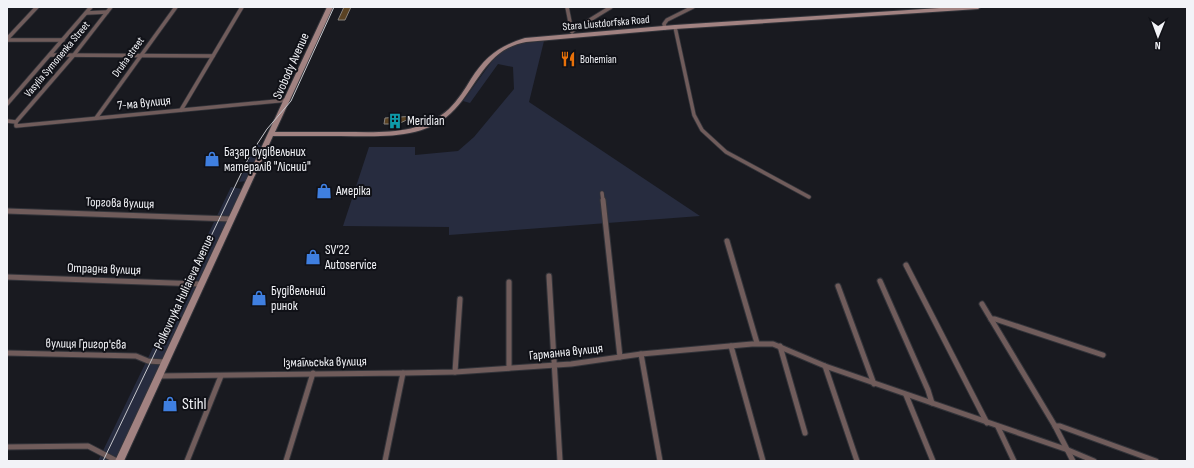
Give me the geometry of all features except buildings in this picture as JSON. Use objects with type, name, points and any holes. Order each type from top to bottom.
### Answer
[{"type":"main road","name":"Svobody Avenue","points":[[271,134],[330,7]]},
{"type":"main road","name":"Stara Liustdorfska Road","points":[[271,134],[392,133],[424,127],[440,120],[452,109],[489,58],[498,50],[512,43],[525,40],[571,34],[978,7]]},
{"type":"main road","name":"Polkovnyka Huliaieva Avenue","points":[[118,461],[271,134]]},
{"type":"street","points":[[7,40],[37,7]]},
{"type":"street","name":"Vasylia Symonenka Street","points":[[7,104],[91,7]]},
{"type":"street","name":"Vasylia Symonenka Street","points":[[16,122],[73,56],[111,7]]},
{"type":"street","name":"Druha street","points":[[96,118],[176,7]]},
{"type":"street","points":[[181,110],[242,7]]},
{"type":"street","points":[[567,7],[571,34],[611,7]]},
{"type":"street","points":[[665,28],[664,24],[667,20],[693,7]]},
{"type":"street","points":[[86,13],[107,12]]},
{"type":"street","points":[[675,28],[694,115],[702,130],[726,152],[809,197]]},
{"type":"street","points":[[7,36],[11,35]]},
{"type":"street","points":[[7,40],[64,40]]},
{"type":"street","points":[[50,56],[213,56]]},
{"type":"street","name":"7-ма вулиця","points":[[7,121],[16,122],[16,126],[288,100]]},
{"type":"street","points":[[602,193],[620,357]]},
{"type":"street","name":"Торгова вулиця","points":[[7,211],[232,219]]},
{"type":"street","points":[[727,241],[757,343]]},
{"type":"street","points":[[906,266],[987,423]]},
{"type":"street","points":[[549,276],[556,364],[560,461]]},
{"type":"street","name":"Отрадна вулиця","points":[[7,277],[200,284]]},
{"type":"street","points":[[880,281],[928,390],[932,403]]},
{"type":"street","points":[[509,282],[509,368]]},
{"type":"street","points":[[838,286],[874,384]]},
{"type":"street","points":[[456,372],[460,299]]},
{"type":"street","points":[[982,304],[1055,426],[1074,461]]},
{"type":"street","points":[[991,319],[995,319],[1103,355]]},
{"type":"street","name":"Гарманна вулиця","points":[[402,373],[456,372],[509,368],[757,343],[780,346],[825,366],[906,396],[932,403],[1068,450],[1094,461]]},
{"type":"street","points":[[731,346],[763,461]]},
{"type":"street","points":[[780,346],[805,433]]},
{"type":"street","name":"вулиця Григор'єва","points":[[7,353],[136,356],[148,361],[164,362]]},
{"type":"street","points":[[641,354],[660,461]]},
{"type":"street","points":[[825,366],[857,461]]},
{"type":"street","points":[[286,461],[313,373]]},
{"type":"street","points":[[385,461],[402,373]]},
{"type":"street","name":"Ізмаїльська вулиця","points":[[158,376],[402,373]]},
{"type":"street","points":[[187,461],[221,376]]},
{"type":"street","points":[[906,396],[933,461]]},
{"type":"street","points":[[1055,426],[1060,426],[1156,461]]},
{"type":"street","points":[[998,427],[1014,461]]},
{"type":"street","points":[[7,447],[88,446],[118,461]]},
{"type":"shaded area","points":[[544,41],[529,102],[700,216],[449,235],[449,227],[343,226],[369,147],[415,147],[415,155],[458,151],[474,137],[514,89],[513,67],[498,64],[470,103],[463,101],[498,53],[508,47],[524,43]]},
{"type":"shaded area","points":[[258,144],[261,146],[246,181],[239,182],[251,155]]},
{"type":"shaded area","points":[[231,187],[242,189],[116,461],[98,461]]},
{"type":"tram line","points":[[103,461],[250,155],[267,129],[291,101],[334,7]]},
{"type":"place","name":"Bohemian","points":[[568,59]]},
{"type":"place","name":"Meridian","points":[[395,121]]},
{"type":"place","name":"Базар будівельних матералів \"Лісний\"","points":[[212,159]]},
{"type":"place","name":"Амеріка","points":[[324,191]]},
{"type":"place","name":"SV’22 Autoservice","points":[[313,257]]},
{"type":"place","name":"Будівельний ринок","points":[[259,298]]},
{"type":"place","name":"Stihl","points":[[170,404]]}]
